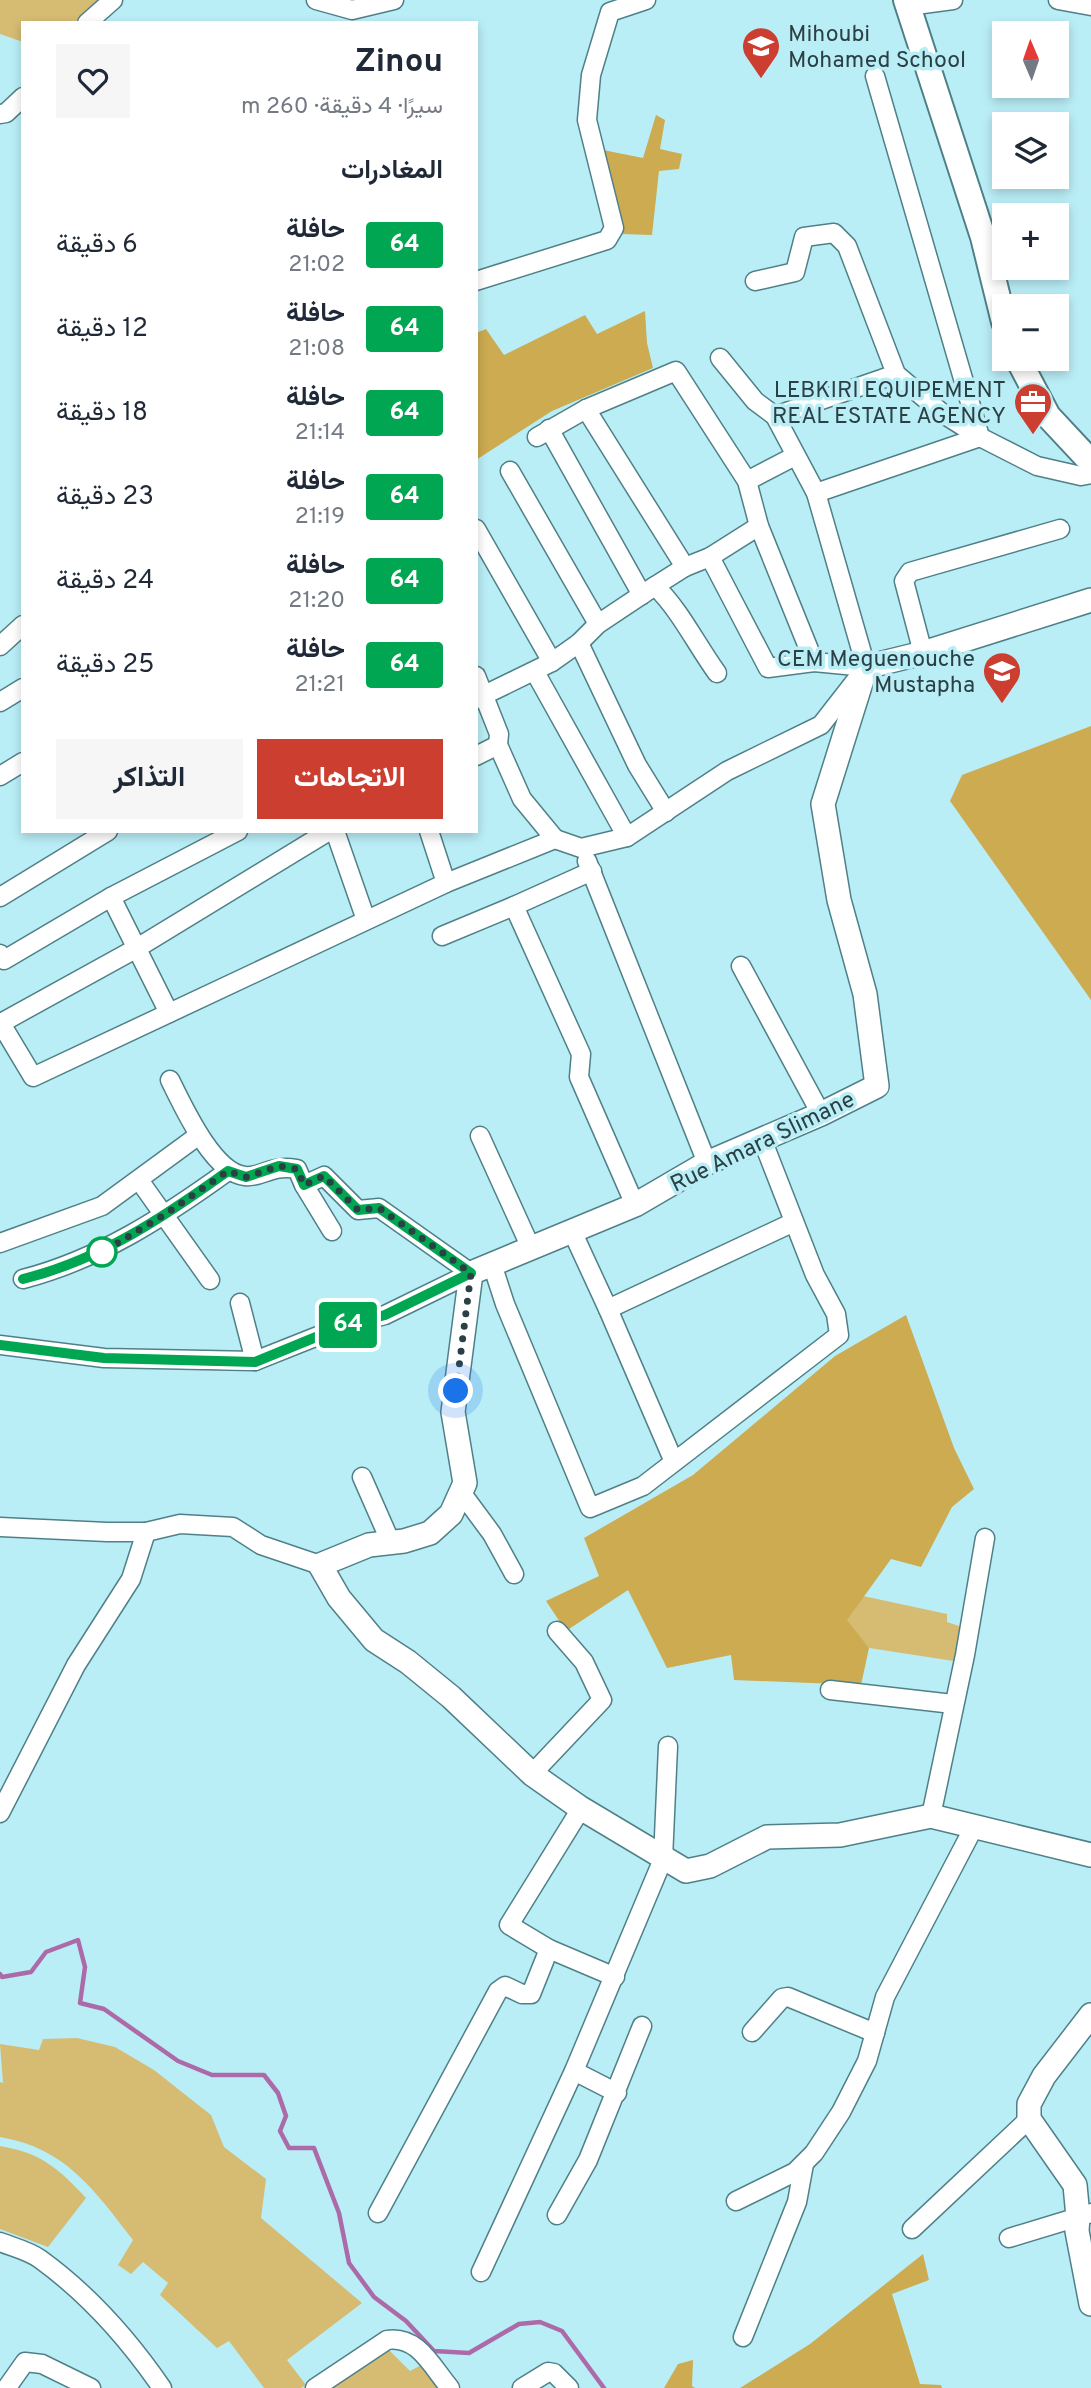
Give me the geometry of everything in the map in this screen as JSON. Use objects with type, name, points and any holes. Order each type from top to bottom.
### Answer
[{"type":"main road","points":[[907,3],[983,237],[997,294]]},
{"type":"main road","points":[[1024,371],[1048,416],[1091,462]]},
{"type":"street","points":[[89,21],[113,0]]},
{"type":"street","points":[[316,0],[346,16],[394,0]]},
{"type":"street","points":[[478,280],[607,240],[614,228],[587,120],[591,75],[610,12],[646,0]]},
{"type":"street","points":[[907,3],[953,0]]},
{"type":"street","points":[[1058,0],[1091,6]]},
{"type":"street","points":[[875,76],[980,437]]},
{"type":"street","points":[[0,114],[6,113],[21,99]]},
{"type":"street","points":[[755,281],[795,272],[804,237],[834,233],[847,246],[896,374],[942,413],[980,437],[1037,466],[1081,476],[1091,474]]},
{"type":"street","points":[[720,358],[755,401],[775,416],[816,493],[866,667]]},
{"type":"street","points":[[717,673],[690,636],[670,601],[648,590],[543,433],[586,409],[676,371],[747,481],[759,526],[814,662]]},
{"type":"street","points":[[775,416],[896,374]]},
{"type":"street","points":[[586,409],[685,567]]},
{"type":"street","points":[[816,493],[980,437]]},
{"type":"street","points":[[747,481],[795,456]]},
{"type":"street","points":[[510,471],[598,624]]},
{"type":"street","points":[[759,526],[710,557],[685,567],[648,590],[598,624],[579,643],[552,663],[481,697],[499,734],[498,745],[522,799],[555,839],[581,848],[627,837],[727,771],[821,725],[866,667]]},
{"type":"street","points":[[923,653],[904,581],[910,572],[1060,529]]},
{"type":"street","points":[[478,533],[552,663]]},
{"type":"street","points":[[710,557],[768,668],[814,662],[866,667],[923,653],[1091,600]]},
{"type":"street","points":[[0,646],[21,627]]},
{"type":"street","points":[[579,643],[637,765],[666,812]]},
{"type":"street","name":"Rue Amara Slimane","points":[[481,1268],[635,1205],[706,1163],[821,1114],[877,1086],[865,994],[839,900],[823,804],[866,667]]},
{"type":"street","points":[[535,672],[627,837]]},
{"type":"street","points":[[0,702],[21,689]]},
{"type":"street","points":[[478,755],[498,745]]},
{"type":"street","points":[[0,776],[21,763]]},
{"type":"street","points":[[0,897],[105,833]]},
{"type":"street","points":[[1,959],[111,897],[234,833]]},
{"type":"street","points":[[326,833],[137,948],[0,1023],[33,1077],[446,883],[555,839]]},
{"type":"street","points":[[336,833],[366,920]]},
{"type":"street","points":[[430,833],[446,883]]},
{"type":"street","points":[[581,848],[706,1163]]},
{"type":"street","points":[[442,936],[592,871]]},
{"type":"street","points":[[111,897],[169,1013]]},
{"type":"street","points":[[514,906],[581,1054],[579,1076],[635,1205]]},
{"type":"street","points":[[741,967],[821,1114]]},
{"type":"street","points":[[170,1080],[199,1135],[228,1171],[246,1177],[279,1166],[297,1169],[332,1231]]},
{"type":"street","points":[[0,1243],[102,1206],[199,1135]]},
{"type":"street","points":[[480,1136],[530,1246]]},
{"type":"street","points":[[304,1185],[324,1176],[358,1210],[379,1208],[481,1268],[505,1304],[590,1508],[643,1486],[839,1335],[836,1314],[815,1275],[762,1139]]},
{"type":"street","points":[[23,1279],[99,1254],[164,1215],[228,1171]]},
{"type":"street","points":[[138,1180],[210,1280]]},
{"type":"street","points":[[608,1309],[794,1222]]},
{"type":"street","points":[[572,1231],[674,1462]]},
{"type":"street","points":[[0,1345],[104,1358],[255,1362],[338,1328],[385,1315],[481,1268]]},
{"type":"street","points":[[0,1527],[146,1532],[180,1524],[233,1527],[261,1545],[320,1565],[369,1545],[391,1543],[430,1533],[451,1514],[465,1483],[453,1412],[481,1268]]},
{"type":"street","points":[[240,1303],[255,1362]]},
{"type":"street","points":[[362,1478],[391,1543]]},
{"type":"street","points":[[461,1492],[492,1534],[514,1574]]},
{"type":"street","points":[[0,1813],[76,1665],[131,1579],[146,1532]]},
{"type":"street","points":[[931,1816],[985,1538]]},
{"type":"street","points":[[320,1565],[339,1598],[374,1640],[408,1662],[451,1697],[532,1774],[663,1859],[686,1871],[710,1866],[767,1838],[840,1835],[931,1816],[1091,1855]]},
{"type":"street","points":[[532,1774],[602,1700],[584,1662],[557,1631]]},
{"type":"street","points":[[830,1690],[953,1704]]},
{"type":"street","points":[[481,2272],[513,2208],[574,2071],[663,1859],[668,1746]]},
{"type":"street","points":[[582,1807],[509,1925],[549,1949],[615,1977]]},
{"type":"street","points":[[736,2202],[796,2172],[841,2112],[867,2061],[884,1997],[974,1827]]},
{"type":"street","points":[[378,2213],[498,1991],[505,1986],[522,1994],[531,1994],[549,1949]]},
{"type":"street","points":[[752,2032],[782,1998],[788,1997],[875,2034]]},
{"type":"street","points":[[1091,2015],[1044,2076],[1029,2104],[1029,2119],[1074,2185],[1085,2215],[1077,2231],[1091,2304]]},
{"type":"street","points":[[557,2215],[588,2161],[642,2026]]},
{"type":"street","points":[[574,2071],[617,2093]]},
{"type":"street","points":[[912,2229],[1029,2119]]},
{"type":"street","points":[[743,2337],[797,2202],[804,2164]]},
{"type":"street","points":[[1009,2238],[1085,2215]]},
{"type":"street","points":[[0,2242],[38,2258],[85,2299],[123,2335],[162,2388]]},
{"type":"street","points":[[315,2388],[387,2340],[397,2338],[414,2343],[450,2388]]},
{"type":"street","points":[[5,2382],[25,2362],[42,2364],[91,2388]]},
{"type":"street","points":[[522,2388],[548,2372],[554,2373],[569,2388]]},
{"type":"shaded area","points":[[0,0],[100,0],[76,21],[21,21],[21,41],[0,34]]},
{"type":"shaded area","points":[[656,115],[665,120],[660,149],[682,154],[679,169],[659,171],[652,235],[621,234],[620,216],[598,149],[643,158]]},
{"type":"shaded area","points":[[645,311],[647,343],[653,368],[552,411],[478,459],[478,332],[486,329],[504,355],[585,315],[597,334]]},
{"type":"shaded area","points":[[1091,726],[1091,1000],[950,801],[962,775]]},
{"type":"shaded area","points":[[906,1315],[954,1448],[974,1489],[952,1507],[921,1567],[891,1559],[847,1620],[869,1648],[861,1685],[734,1680],[731,1655],[667,1668],[628,1590],[566,1631],[546,1601],[599,1576],[584,1538],[693,1475],[835,1356]]},
{"type":"shaded area","points":[[863,1596],[947,1614],[947,1622],[965,1628],[960,1662],[869,1648],[846,1621]]},
{"type":"shaded area","points":[[77,2038],[115,2047],[154,2070],[211,2115],[224,2147],[266,2179],[261,2218],[362,2303],[287,2360],[306,2385],[301,2388],[264,2388],[229,2341],[217,2348],[160,2295],[168,2283],[143,2262],[131,2274],[118,2265],[133,2240],[77,2174],[43,2151],[0,2137],[0,2082],[3,2083],[0,2044],[39,2050],[43,2039]]},
{"type":"shaded area","points":[[0,2146],[27,2153],[48,2163],[86,2198],[48,2247],[0,2229]]},
{"type":"shaded area","points":[[923,2254],[929,2280],[892,2294],[920,2384],[941,2385],[942,2388],[740,2388],[810,2344]]},
{"type":"shaded area","points":[[386,2347],[410,2371],[423,2364],[440,2388],[328,2388]]},
{"type":"shaded area","points":[[693,2360],[692,2386],[695,2388],[664,2388],[678,2364]]},
{"type":"waterway","points":[[0,1974],[2,1977],[31,1972],[46,1952],[78,1940],[85,1967],[80,2003],[104,2009],[178,2061],[212,2075],[264,2075],[278,2093],[286,2116],[280,2131],[289,2148],[314,2148],[339,2213],[349,2263],[374,2297],[406,2321],[434,2351],[469,2353],[519,2324],[540,2322],[562,2331],[604,2388]]},
{"type":"bus line","name":"64","points":[[0,1345],[104,1358],[255,1362],[338,1328],[385,1315],[471,1273],[379,1208],[358,1210],[324,1176],[304,1185],[297,1169],[279,1166],[246,1177],[228,1171],[189,1199],[99,1254],[23,1279]]},
{"type":"place","name":"Mihoubi Mohamed School","points":[[761,80]]},
{"type":"place","name":"LEBKIRI EQUIPEMENT REAL ESTATE AGENCY","points":[[1033,436]]},
{"type":"place","name":"CEM Meguenouche Mustapha","points":[[1002,705]]},
{"type":"route","points":[[102,1252],[99,1254],[189,1199],[228,1171],[246,1177],[279,1166],[297,1169],[304,1185],[324,1176],[358,1210],[379,1208],[471,1273],[456,1391]]}]
